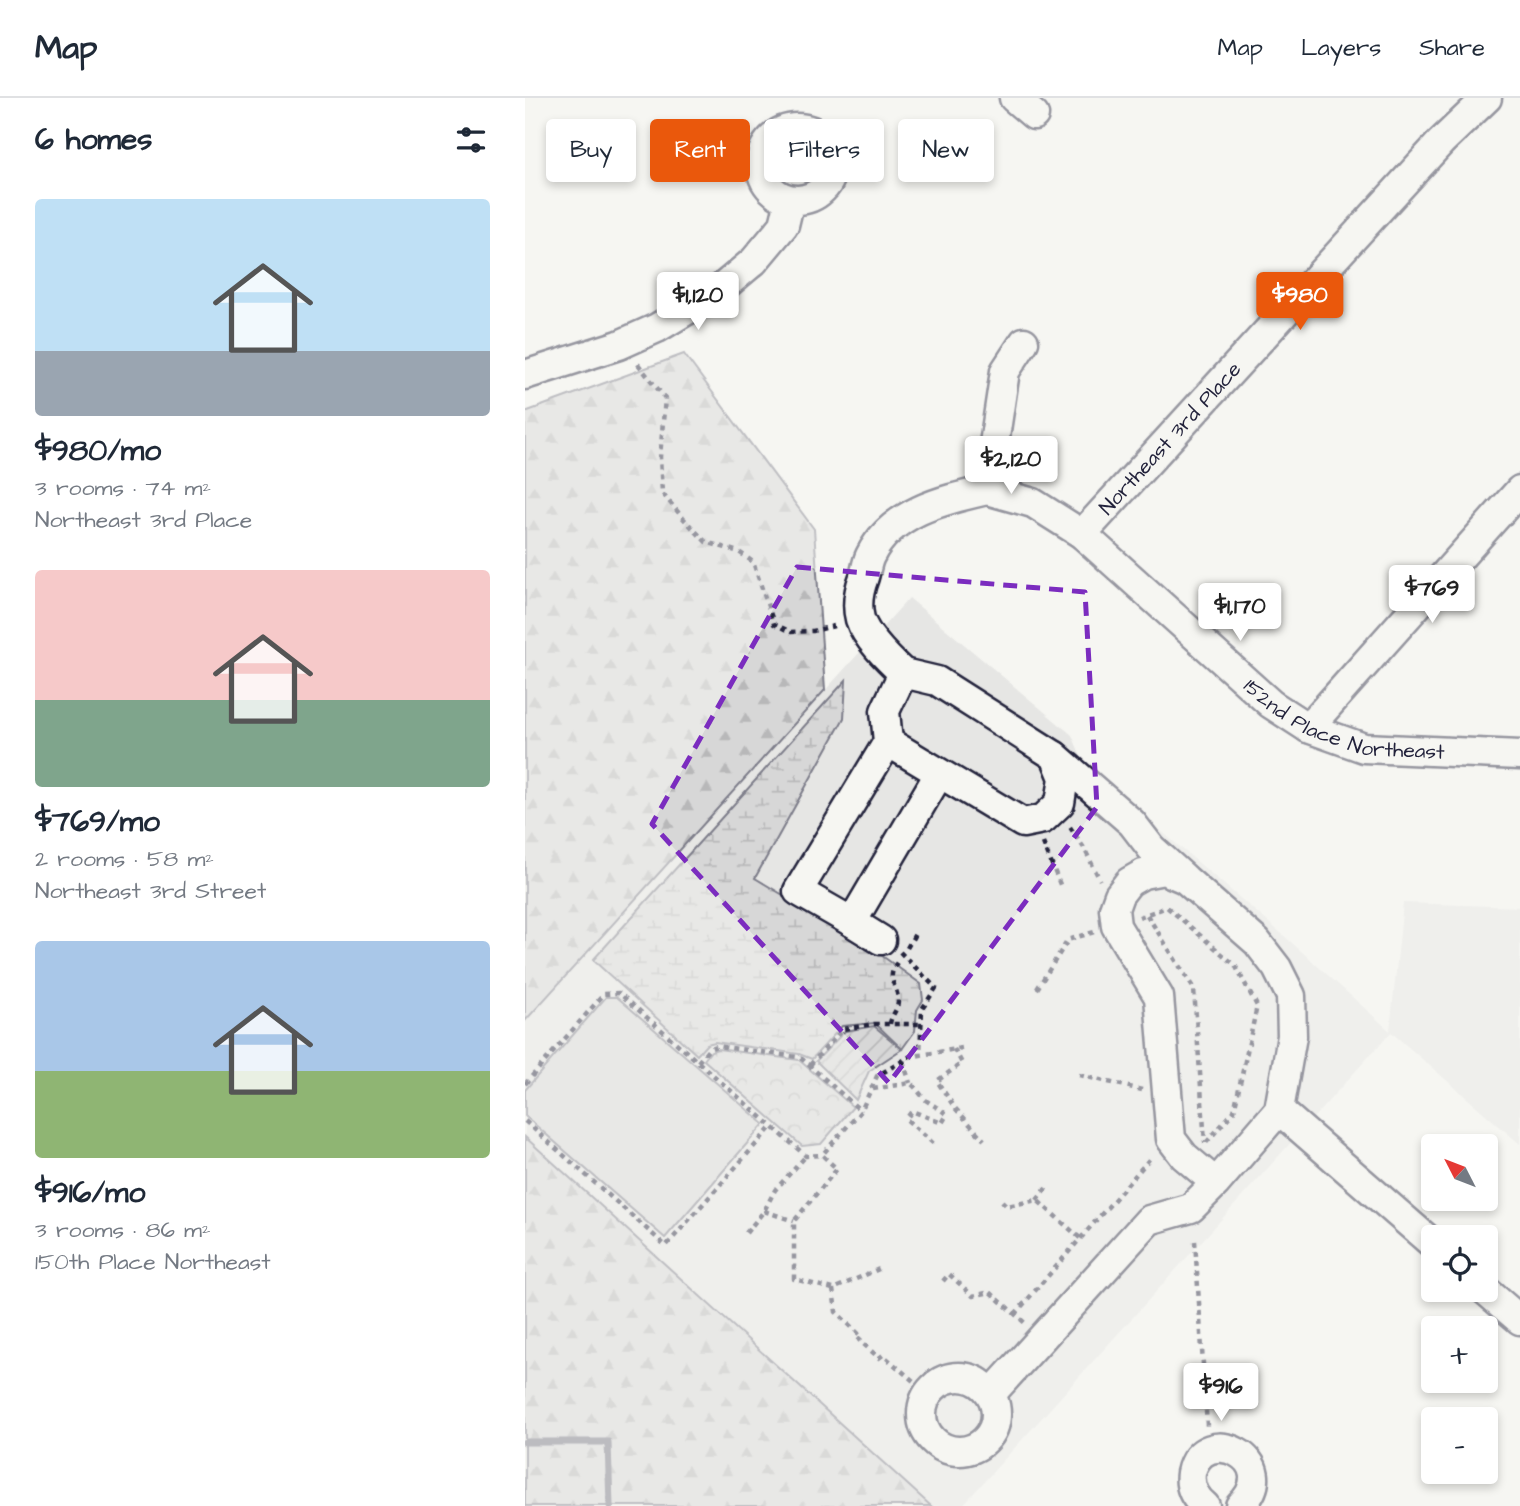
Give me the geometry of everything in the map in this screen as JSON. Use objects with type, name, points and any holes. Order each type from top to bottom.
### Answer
[{"type":"street","name":"Northeast 3rd Place","points":[[1082,534],[1441,142],[1487,98]]},
{"type":"street","points":[[525,375],[632,340],[717,292],[754,261],[784,225],[790,200]]},
{"type":"street","points":[[991,1394],[1149,1220],[1191,1208],[1279,1110],[1292,1036],[1291,996],[1277,968],[1257,942],[1152,849],[1132,823],[1055,756],[937,681],[903,673],[876,647],[860,619],[858,595],[870,556],[884,536],[919,509],[950,498],[987,490],[1006,371],[1024,342]]},
{"type":"street","name":"152nd Place Northeast","points":[[987,490],[1033,503],[1082,534],[1271,704],[1308,727],[1364,748],[1520,755]]},
{"type":"street","points":[[1308,727],[1520,490]]},
{"type":"street","points":[[892,947],[798,891],[888,742],[885,711],[903,673]]},
{"type":"street","points":[[888,742],[1023,823],[1042,818],[1060,803],[1064,778],[1055,756]]},
{"type":"street","points":[[852,922],[939,774]]},
{"type":"street","points":[[1185,878],[1164,870],[1143,874],[1129,882],[1119,895],[1114,909],[1116,926],[1159,997],[1171,1139],[1184,1156],[1216,1182]]},
{"type":"street","points":[[1279,1110],[1421,1234]]},
{"type":"street","points":[[1498,1301],[1520,1320]]},
{"type":"street","points":[[1205,1506],[1193,1492],[1190,1481],[1192,1470],[1205,1452],[1226,1447],[1246,1457],[1252,1467],[1253,1489],[1240,1506]]},
{"type":"path","points":[[634,358],[665,398],[660,457],[662,493],[706,542],[739,552],[753,562],[774,624],[791,632],[834,626]]},
{"type":"path","points":[[1068,824],[1101,882]]},
{"type":"path","points":[[1042,839],[1061,887]]},
{"type":"path","points":[[1130,921],[1167,907],[1235,965],[1257,1006],[1234,1111],[1198,1153]]},
{"type":"path","points":[[1037,989],[1068,940],[1091,933]]},
{"type":"path","points":[[892,947],[915,934]]},
{"type":"path","points":[[892,947],[936,988],[922,1009],[920,1055]]},
{"type":"path","points":[[890,1024],[898,1006],[891,978],[892,947]]},
{"type":"path","points":[[525,1084],[604,994],[619,993],[806,1156]]},
{"type":"path","points":[[810,1065],[843,1029],[874,1024],[921,1024]]},
{"type":"path","points":[[698,1062],[709,1049],[717,1046],[797,1057],[810,1065],[862,1111]]},
{"type":"path","points":[[746,1233],[764,1211],[775,1190],[806,1156],[822,1155],[862,1111],[877,1076],[909,1057],[962,1048]]},
{"type":"path","points":[[954,1049],[962,1063],[937,1081],[955,1108],[984,1140]]},
{"type":"path","points":[[903,1061],[910,1083],[947,1115],[943,1123],[912,1111],[906,1119],[935,1145]]},
{"type":"path","points":[[1079,1075],[1143,1091]]},
{"type":"path","points":[[872,1089],[910,1083]]},
{"type":"path","points":[[525,1121],[666,1246],[772,1126]]},
{"type":"path","points":[[822,1155],[837,1169],[794,1222],[795,1279],[833,1289],[879,1269]]},
{"type":"path","points":[[1015,1314],[1152,1156]]},
{"type":"path","points":[[1002,1201],[1007,1206],[1037,1200],[1048,1186]]},
{"type":"path","points":[[1037,1200],[1080,1238]]},
{"type":"path","points":[[764,1211],[794,1222]]},
{"type":"path","points":[[1195,1241],[1207,1434]]},
{"type":"path","points":[[943,1281],[949,1274],[973,1296],[990,1292],[1033,1331]]},
{"type":"path","points":[[833,1289],[836,1312],[862,1336],[859,1340],[879,1358],[883,1355],[917,1384]]},
{"type":"highlighted area","points":[[797,567],[1085,592],[1097,807],[889,1083],[652,824]]},
{"type":"shaded area","points":[[909,598],[1072,735],[1085,766],[1282,934],[1390,1031],[1403,903],[1520,907],[1520,1144],[1391,1032],[962,1506],[931,1506],[525,1137],[525,1021]]},
{"type":"green space","points":[[684,354],[814,529],[825,690],[525,1021],[525,412]]},
{"type":"green space","points":[[846,680],[844,718],[755,878],[874,950],[921,984],[923,1000],[917,1010],[915,1031],[902,1049],[875,1023],[842,1026],[812,1059],[799,1054],[715,1042],[707,1044],[697,1055],[593,960]]},
{"type":"green space","points":[[606,997],[617,997],[764,1124],[665,1238],[525,1116],[525,1090]]},
{"type":"green space","points":[[874,1026],[902,1049],[869,1071],[856,1100],[816,1061],[845,1031]]},
{"type":"green space","points":[[718,1049],[799,1060],[853,1107],[821,1144],[802,1146],[704,1060],[711,1051]]},
{"type":"green space","points":[[525,1137],[931,1506],[525,1506]]},
{"type":"waterway","points":[[525,1442],[608,1442],[610,1506]]}]
